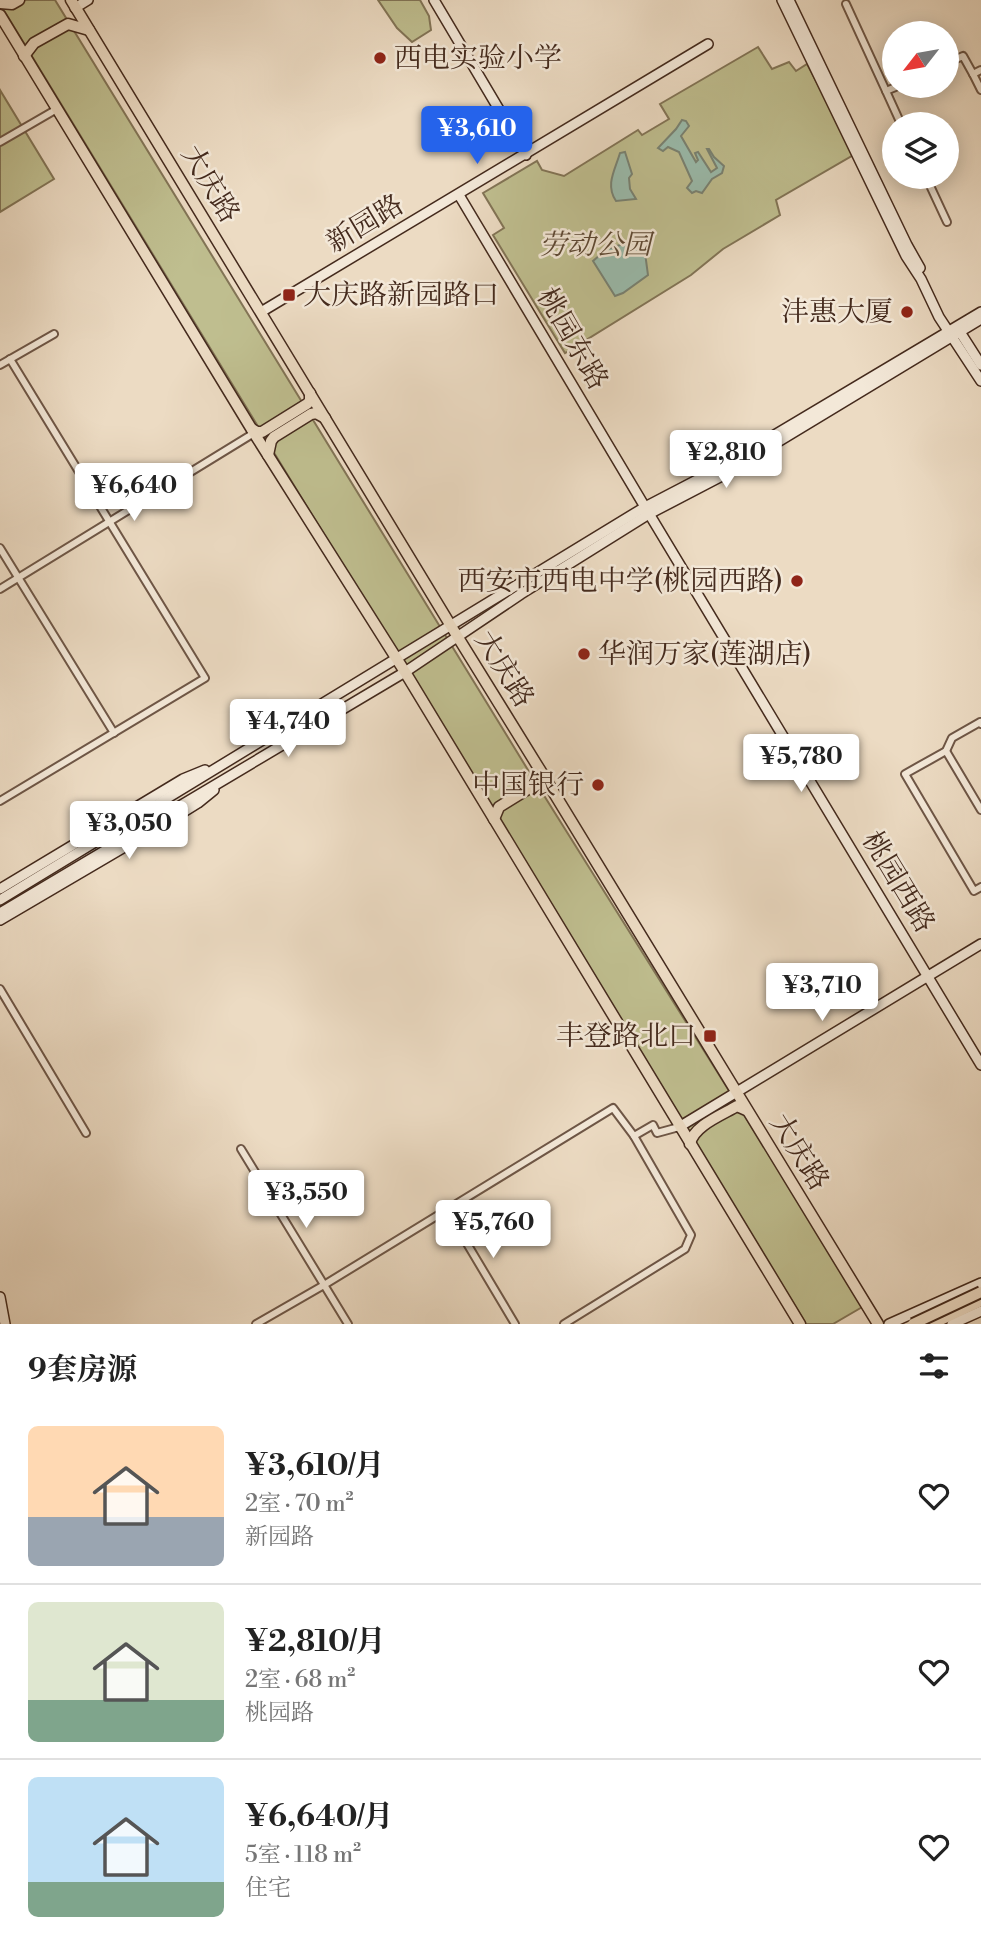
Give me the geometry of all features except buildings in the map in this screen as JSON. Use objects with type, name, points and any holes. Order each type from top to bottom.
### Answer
[{"type":"highway","points":[[913,1324],[981,1292]]},
{"type":"highway","points":[[932,1324],[981,1301]]},
{"type":"main road","points":[[0,3],[12,4],[19,0]]},
{"type":"main road","name":"大庆路","points":[[73,2],[878,1324]]},
{"type":"main road","points":[[0,15],[253,431],[405,672],[800,1324]]},
{"type":"main road","points":[[24,56],[34,43],[68,24],[89,30]]},
{"type":"main road","points":[[253,431],[262,432],[307,404],[310,401],[310,393]]},
{"type":"main road","points":[[268,455],[274,437],[311,414],[316,413],[326,419]]},
{"type":"main road","points":[[485,805],[496,805],[540,778],[541,771]]},
{"type":"main road","points":[[494,818],[499,807],[541,781],[548,783]]},
{"type":"main road","points":[[680,1128],[693,1129],[735,1103],[736,1092]]},
{"type":"main road","points":[[690,1143],[696,1130],[737,1106],[746,1110]]},
{"type":"street","points":[[73,2],[88,0]]},
{"type":"street","points":[[434,0],[526,155]]},
{"type":"street","points":[[782,0],[905,256],[954,332],[981,365]]},
{"type":"street","points":[[789,0],[907,245],[981,381]]},
{"type":"street","points":[[846,4],[882,82]]},
{"type":"street","name":"新园路","points":[[261,312],[708,44]]},
{"type":"street","points":[[959,58],[963,56],[981,90]]},
{"type":"street","points":[[973,74],[981,70]]},
{"type":"street","points":[[0,142],[57,109]]},
{"type":"street","points":[[932,189],[947,222]]},
{"type":"street","name":"桃园东路","points":[[459,195],[647,511]]},
{"type":"street","points":[[954,332],[981,312]]},
{"type":"street","points":[[0,900],[396,660],[454,631],[716,470],[981,319]]},
{"type":"street","points":[[0,365],[54,334]]},
{"type":"street","points":[[0,801],[205,678],[10,359]]},
{"type":"street","points":[[0,589],[253,431]]},
{"type":"street","name":"桃园西路","points":[[647,511],[981,1065]]},
{"type":"street","points":[[0,548],[114,733]]},
{"type":"street","points":[[0,913],[405,672],[454,631]]},
{"type":"street","points":[[981,724],[980,722],[953,738],[946,751],[905,774],[974,891],[981,887]]},
{"type":"street","points":[[946,751],[981,810]]},
{"type":"street","points":[[0,889],[183,779],[239,755]]},
{"type":"street","points":[[0,920],[189,808],[237,771]]},
{"type":"street","points":[[736,1092],[981,944]]},
{"type":"street","points":[[0,989],[86,1133]]},
{"type":"street","points":[[256,1324],[613,1108],[634,1136],[691,1235],[685,1249],[564,1324]]},
{"type":"street","points":[[634,1136],[653,1125],[657,1133],[680,1128]]},
{"type":"street","points":[[241,1149],[348,1324]]},
{"type":"street","points":[[447,1210],[515,1324]]},
{"type":"street","points":[[889,1324],[981,1283]]},
{"type":"street","points":[[0,1297],[5,1324]]},
{"type":"street","points":[[953,1324],[981,1311]]},
{"type":"green space","points":[[0,0],[55,0],[528,770],[864,1306],[833,1324],[806,1324]]},
{"type":"green space","points":[[378,0],[420,0],[429,16],[431,30],[412,42],[397,28]]},
{"type":"green space","name":"劳动公园","points":[[758,47],[772,69],[789,62],[796,71],[807,64],[855,154],[776,200],[780,215],[723,249],[691,275],[565,353],[493,235],[504,228],[483,193],[537,161],[542,170],[564,176],[638,130],[642,135],[669,119],[660,104]]},
{"type":"green space","points":[[0,90],[54,179],[0,212]]},
{"type":"shaded area","points":[[682,120],[689,126],[681,136],[696,162],[698,160],[695,153],[698,152],[711,172],[717,168],[709,149],[724,166],[722,173],[712,179],[702,193],[692,193],[687,188],[692,181],[679,152],[668,147],[663,151],[658,148]]},
{"type":"shaded area","points":[[625,152],[632,174],[629,178],[630,189],[636,199],[616,201],[611,189],[612,177],[620,153]]},
{"type":"shaded area","points":[[643,238],[648,275],[615,296],[593,261],[607,249]]},
{"type":"place","name":"西电实验小学","points":[[380,58]]},
{"type":"place","name":"大庆路新园路口","points":[[289,295]]},
{"type":"place","name":"沣惠大厦","points":[[907,312]]},
{"type":"place","name":"西安市西电中学(桃园西路)","points":[[797,581]]},
{"type":"place","name":"华润万家(莲湖店)","points":[[584,654]]},
{"type":"place","name":"中国银行","points":[[598,785]]},
{"type":"place","name":"丰登路北口","points":[[710,1036]]}]
